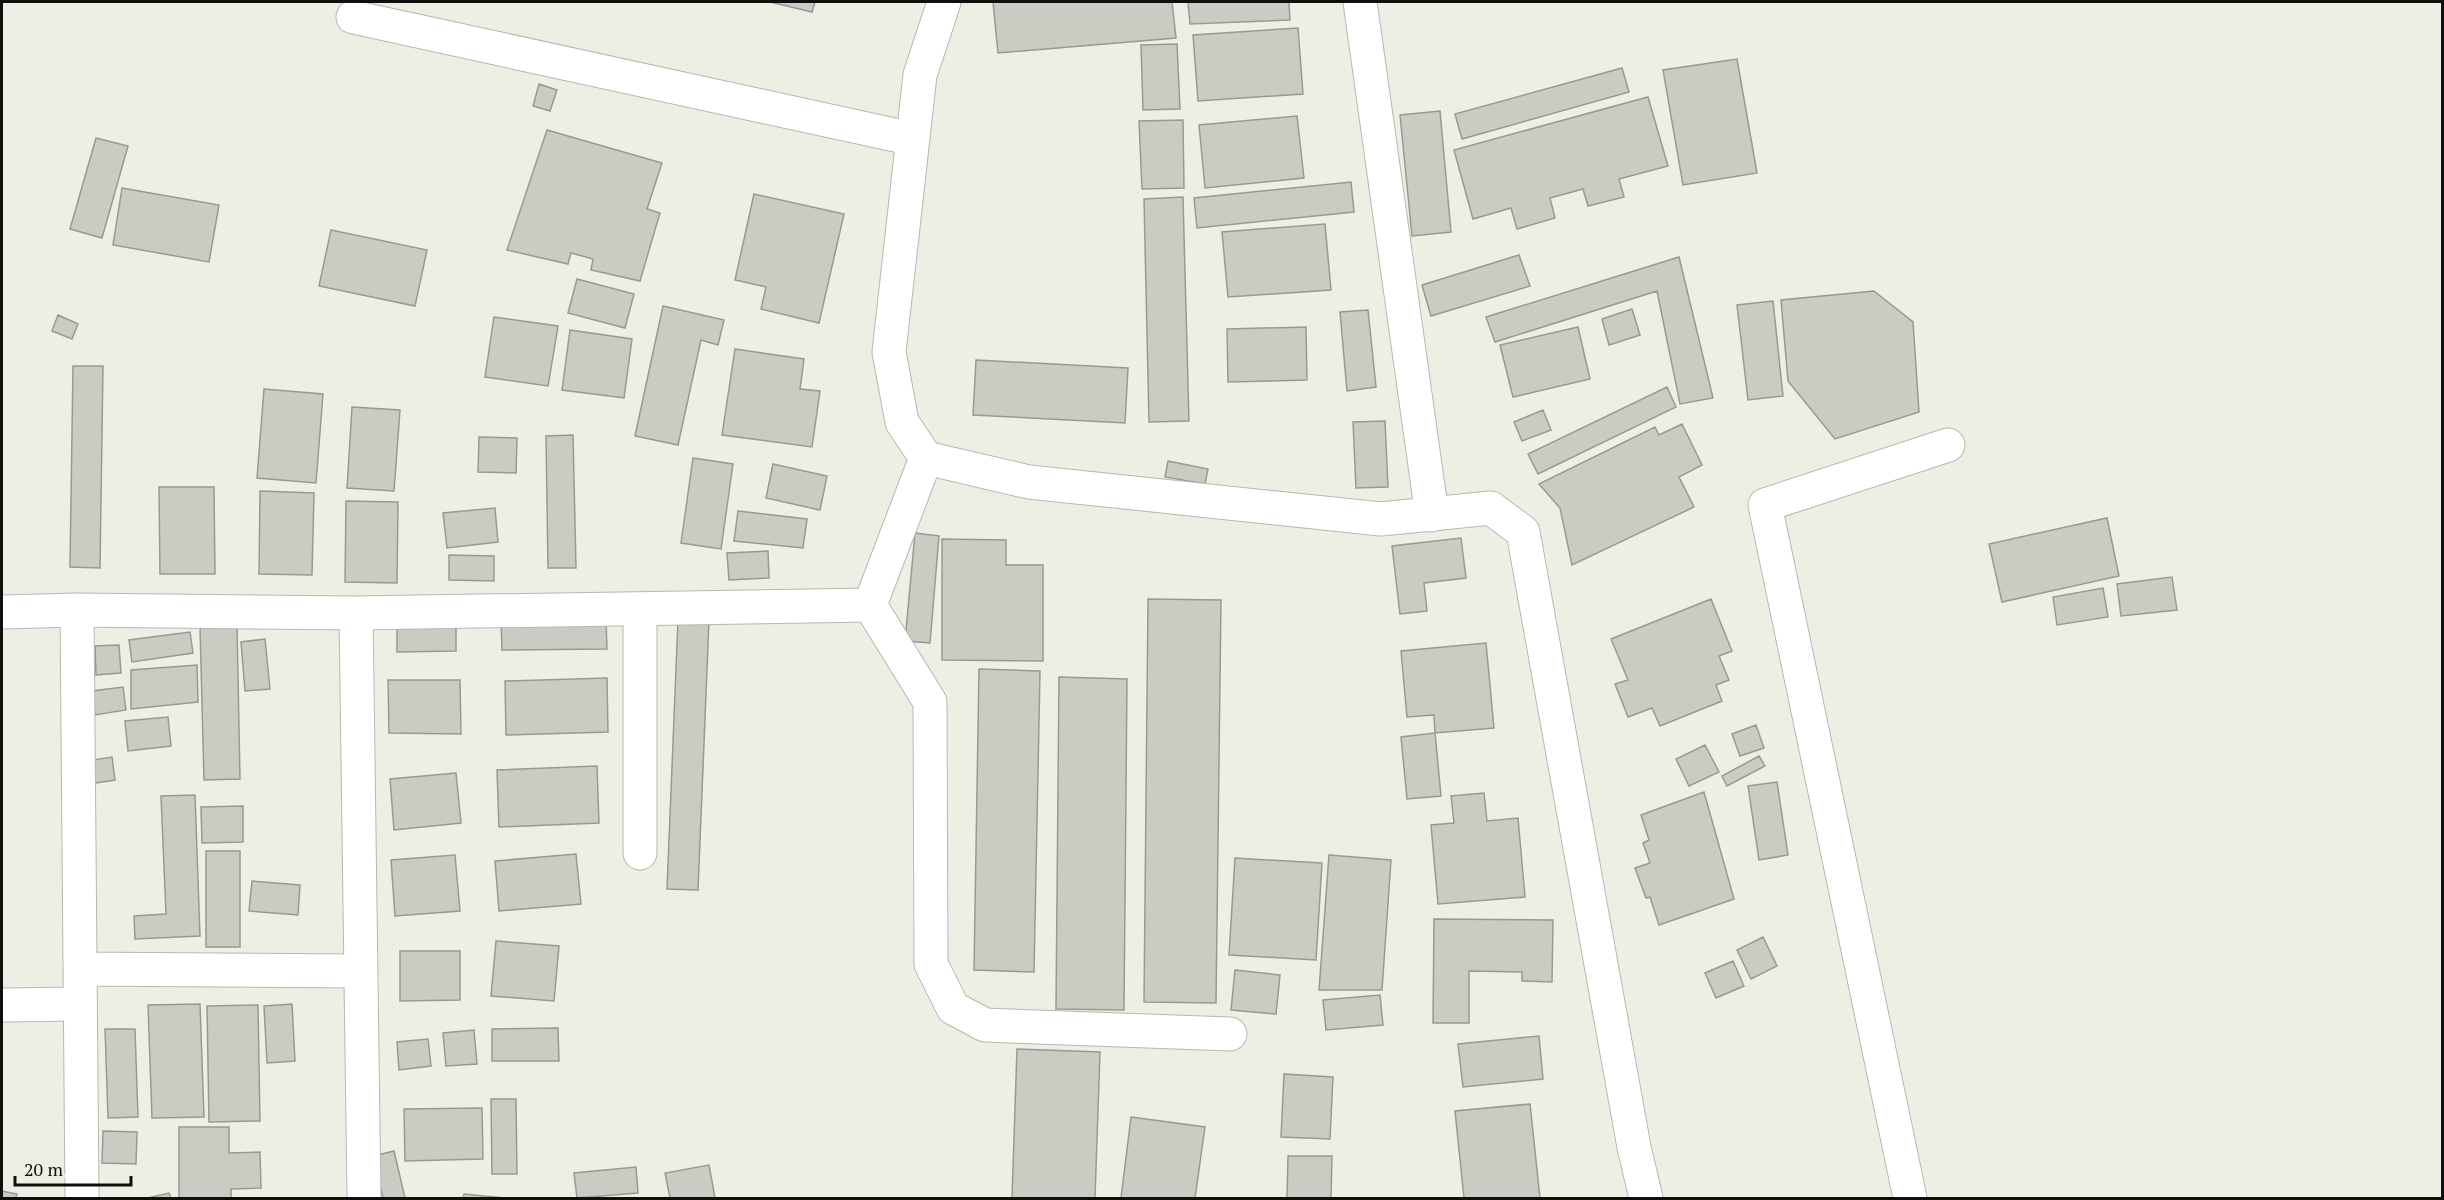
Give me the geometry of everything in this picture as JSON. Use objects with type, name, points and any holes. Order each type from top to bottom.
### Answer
[{"type":"street","points":[[944,2],[920,75],[889,352],[902,422],[926,458],[1029,482],[1381,519],[1491,508],[1523,532],[1634,1147],[1646,1198]]},
{"type":"street","points":[[1360,2],[1432,514]]},
{"type":"street","points":[[353,17],[913,139]]},
{"type":"street","points":[[1910,1198],[1765,505],[1948,445]]},
{"type":"street","points":[[870,605],[926,458]]},
{"type":"street","points":[[2,612],[77,610],[356,613],[870,605]]},
{"type":"street","points":[[870,605],[930,702],[931,964],[953,1008],[985,1025],[1230,1034]]},
{"type":"street","points":[[77,610],[82,1198]]},
{"type":"street","points":[[640,610],[640,854]]},
{"type":"street","points":[[356,613],[364,1198]]},
{"type":"street","points":[[80,969],[361,970]]},
{"type":"street","points":[[2,1005],[80,1004]]},
{"type":"building","points":[[770,2],[815,2],[812,12]]},
{"type":"building","points":[[993,2],[1172,2],[1176,38],[998,53]]},
{"type":"building","points":[[1188,2],[1289,2],[1290,20],[1190,24]]},
{"type":"building","points":[[1298,28],[1303,94],[1198,101],[1193,35]]},
{"type":"building","points":[[1177,44],[1180,109],[1143,110],[1141,45]]},
{"type":"building","points":[[1737,59],[1757,173],[1683,185],[1663,70]]},
{"type":"building","points":[[1622,68],[1629,92],[1462,139],[1455,114]]},
{"type":"building","points":[[539,84],[557,90],[550,111],[533,106]]},
{"type":"building","points":[[1648,97],[1668,166],[1619,179],[1624,197],[1588,206],[1583,189],[1550,198],[1555,218],[1517,229],[1511,208],[1473,219],[1454,150]]},
{"type":"building","points":[[1440,111],[1451,232],[1412,236],[1400,115]]},
{"type":"building","points":[[1297,116],[1304,178],[1205,188],[1199,125]]},
{"type":"building","points":[[1183,120],[1184,188],[1142,189],[1139,121]]},
{"type":"building","points":[[547,130],[662,163],[647,209],[660,213],[640,281],[591,270],[593,259],[571,253],[568,264],[507,250]]},
{"type":"building","points":[[96,138],[128,146],[102,238],[70,229]]},
{"type":"building","points":[[1351,182],[1354,212],[1197,228],[1194,198]]},
{"type":"building","points":[[122,188],[219,205],[209,262],[113,245]]},
{"type":"building","points":[[754,194],[844,214],[819,323],[761,309],[766,287],[735,280]]},
{"type":"building","points":[[1183,197],[1189,421],[1149,422],[1144,199]]},
{"type":"building","points":[[1325,224],[1331,290],[1228,297],[1222,232]]},
{"type":"building","points":[[331,230],[427,250],[415,306],[319,286]]},
{"type":"building","points":[[1519,255],[1530,286],[1431,316],[1422,285]]},
{"type":"building","points":[[1679,257],[1713,398],[1680,404],[1657,291],[1495,342],[1486,317]]},
{"type":"building","points":[[577,279],[634,294],[625,328],[568,313]]},
{"type":"building","points":[[1874,291],[1913,322],[1919,412],[1835,439],[1788,381],[1781,300]]},
{"type":"building","points":[[1773,301],[1783,396],[1748,400],[1737,305]]},
{"type":"building","points":[[663,306],[724,320],[718,345],[701,340],[678,445],[635,436]]},
{"type":"building","points":[[1632,309],[1640,335],[1609,345],[1602,319]]},
{"type":"building","points":[[1368,310],[1376,387],[1347,391],[1340,312]]},
{"type":"building","points":[[58,315],[78,324],[72,339],[52,331]]},
{"type":"building","points":[[494,317],[558,326],[548,386],[485,377]]},
{"type":"building","points":[[1306,327],[1307,380],[1228,382],[1227,329]]},
{"type":"building","points":[[1578,327],[1590,379],[1513,397],[1500,345]]},
{"type":"building","points":[[570,330],[632,339],[624,398],[562,390]]},
{"type":"building","points":[[735,349],[804,359],[800,389],[820,391],[812,447],[722,435]]},
{"type":"building","points":[[976,360],[1128,368],[1125,423],[973,415]]},
{"type":"building","points":[[73,366],[103,366],[100,568],[70,567]]},
{"type":"building","points":[[1667,387],[1676,407],[1538,474],[1528,454]]},
{"type":"building","points":[[264,389],[323,394],[316,483],[257,478]]},
{"type":"building","points":[[352,407],[400,410],[394,491],[347,488]]},
{"type":"building","points":[[1543,410],[1551,430],[1522,441],[1514,422]]},
{"type":"building","points":[[1385,421],[1388,487],[1356,488],[1353,422]]},
{"type":"building","points":[[1682,424],[1702,465],[1679,477],[1694,507],[1572,565],[1560,508],[1539,484],[1655,427],[1659,435]]},
{"type":"building","points":[[573,435],[576,568],[548,568],[546,436]]},
{"type":"building","points":[[479,437],[517,438],[516,473],[478,472]]},
{"type":"building","points":[[693,458],[733,464],[721,549],[681,543]]},
{"type":"building","points":[[1168,461],[1208,469],[1205,484],[1165,477]]},
{"type":"building","points":[[773,464],[827,476],[820,510],[766,498]]},
{"type":"building","points":[[159,487],[214,487],[215,574],[160,574]]},
{"type":"building","points":[[260,491],[314,493],[312,575],[259,574]]},
{"type":"building","points":[[346,501],[398,502],[397,583],[345,582]]},
{"type":"building","points":[[495,508],[498,542],[447,548],[443,513]]},
{"type":"building","points":[[738,511],[807,519],[803,548],[734,541]]},
{"type":"building","points":[[2107,518],[2119,576],[2002,602],[1989,544]]},
{"type":"building","points":[[915,533],[939,536],[930,643],[905,641]]},
{"type":"building","points":[[1461,538],[1466,578],[1424,583],[1427,611],[1400,614],[1392,546]]},
{"type":"building","points":[[942,539],[1006,540],[1006,565],[1043,565],[1043,661],[942,660]]},
{"type":"building","points":[[768,551],[769,578],[729,580],[727,553]]},
{"type":"building","points":[[449,555],[494,556],[494,581],[449,580]]},
{"type":"building","points":[[2172,577],[2177,610],[2121,616],[2117,584]]},
{"type":"building","points":[[2103,588],[2108,617],[2057,625],[2053,597]]},
{"type":"building","points":[[1148,599],[1221,600],[1216,1003],[1144,1002]]},
{"type":"building","points":[[1711,599],[1732,651],[1719,656],[1729,680],[1716,685],[1722,701],[1660,726],[1652,708],[1628,717],[1615,684],[1628,680],[1611,639]]},
{"type":"building","points":[[606,620],[607,649],[502,650],[501,621]]},
{"type":"building","points":[[678,620],[709,621],[698,890],[667,889]]},
{"type":"building","points":[[397,625],[456,625],[456,651],[397,652]]},
{"type":"building","points":[[237,626],[240,779],[204,780],[200,627]]},
{"type":"building","points":[[190,632],[193,653],[132,662],[129,640]]},
{"type":"building","points":[[265,639],[270,689],[245,691],[241,642]]},
{"type":"building","points":[[1486,643],[1494,728],[1435,733],[1434,715],[1407,717],[1401,651]]},
{"type":"building","points":[[119,645],[121,673],[96,675],[95,646]]},
{"type":"building","points":[[197,665],[198,702],[131,709],[131,670]]},
{"type":"building","points":[[979,669],[1040,671],[1034,972],[974,970]]},
{"type":"building","points":[[1059,677],[1127,679],[1124,1010],[1056,1009]]},
{"type":"building","points":[[607,678],[608,732],[506,735],[505,681]]},
{"type":"building","points":[[388,680],[460,680],[461,734],[389,733]]},
{"type":"building","points":[[123,687],[126,710],[95,715],[92,691]]},
{"type":"building","points":[[168,717],[171,746],[128,751],[125,721]]},
{"type":"building","points":[[1756,725],[1764,748],[1740,756],[1732,734]]},
{"type":"building","points":[[1435,733],[1441,796],[1407,799],[1401,737]]},
{"type":"building","points":[[1705,745],[1719,772],[1689,786],[1676,759]]},
{"type":"building","points":[[1759,756],[1765,766],[1727,786],[1722,776]]},
{"type":"building","points":[[112,757],[115,780],[90,784],[86,761]]},
{"type":"building","points":[[597,766],[599,823],[499,827],[497,770]]},
{"type":"building","points":[[456,773],[461,823],[394,830],[390,779]]},
{"type":"building","points":[[1777,782],[1788,855],[1759,860],[1748,786]]},
{"type":"building","points":[[1704,792],[1734,899],[1659,925],[1650,897],[1646,898],[1635,868],[1650,863],[1643,843],[1649,840],[1641,815]]},
{"type":"building","points":[[1484,793],[1487,821],[1518,818],[1525,897],[1438,904],[1431,825],[1454,823],[1451,796]]},
{"type":"building","points":[[195,795],[200,936],[135,939],[134,916],[166,914],[161,796]]},
{"type":"building","points":[[243,806],[243,842],[202,843],[201,807]]},
{"type":"building","points":[[206,851],[240,851],[240,947],[206,947]]},
{"type":"building","points":[[576,854],[581,904],[499,911],[495,861]]},
{"type":"building","points":[[455,855],[460,911],[395,916],[391,860]]},
{"type":"building","points":[[1329,855],[1391,860],[1382,990],[1319,990]]},
{"type":"building","points":[[1235,858],[1322,863],[1316,960],[1229,955]]},
{"type":"building","points":[[252,881],[300,885],[298,915],[249,911]]},
{"type":"building","points":[[1434,919],[1553,920],[1552,982],[1522,981],[1522,972],[1469,971],[1469,1023],[1433,1023]]},
{"type":"building","points":[[1763,937],[1777,966],[1751,979],[1737,950]]},
{"type":"building","points":[[496,941],[559,946],[554,1001],[491,996]]},
{"type":"building","points":[[400,951],[460,951],[460,1000],[400,1001]]},
{"type":"building","points":[[1733,961],[1744,986],[1716,998],[1705,973]]},
{"type":"building","points":[[1235,970],[1280,975],[1276,1014],[1231,1010]]},
{"type":"building","points":[[1380,995],[1383,1025],[1326,1030],[1323,1000]]},
{"type":"building","points":[[200,1004],[204,1117],[152,1118],[148,1005]]},
{"type":"building","points":[[292,1004],[295,1061],[267,1063],[264,1006]]},
{"type":"building","points":[[258,1005],[260,1121],[209,1122],[207,1006]]},
{"type":"building","points":[[558,1028],[559,1061],[492,1061],[492,1029]]},
{"type":"building","points":[[105,1029],[135,1029],[138,1117],[108,1118]]},
{"type":"building","points":[[474,1030],[477,1064],[446,1066],[443,1033]]},
{"type":"building","points":[[1539,1036],[1543,1079],[1463,1087],[1458,1044]]},
{"type":"building","points":[[428,1039],[431,1066],[399,1070],[397,1042]]},
{"type":"building","points":[[1017,1049],[1100,1052],[1095,1198],[1012,1198]]},
{"type":"building","points":[[1284,1074],[1333,1077],[1330,1139],[1281,1137]]},
{"type":"building","points":[[491,1099],[516,1099],[517,1174],[492,1174]]},
{"type":"building","points":[[1530,1104],[1540,1198],[1464,1198],[1455,1111]]},
{"type":"building","points":[[482,1108],[483,1159],[405,1161],[404,1109]]},
{"type":"building","points":[[1131,1117],[1205,1127],[1195,1198],[1121,1198]]},
{"type":"building","points":[[179,1127],[229,1127],[229,1153],[260,1152],[261,1188],[231,1189],[231,1198],[179,1198]]},
{"type":"building","points":[[103,1131],[137,1132],[136,1164],[102,1163]]},
{"type":"building","points":[[394,1151],[405,1198],[383,1198],[373,1156]]},
{"type":"building","points":[[1288,1156],[1332,1156],[1331,1198],[1287,1198]]},
{"type":"building","points":[[709,1165],[715,1198],[670,1198],[665,1173]]},
{"type":"building","points":[[636,1167],[638,1193],[577,1198],[574,1173]]},
{"type":"building","points":[[2,1191],[17,1194],[16,1198],[2,1198]]},
{"type":"building","points":[[169,1193],[171,1198],[151,1198],[151,1197]]},
{"type":"building","points":[[464,1194],[505,1198],[463,1198]]}]
